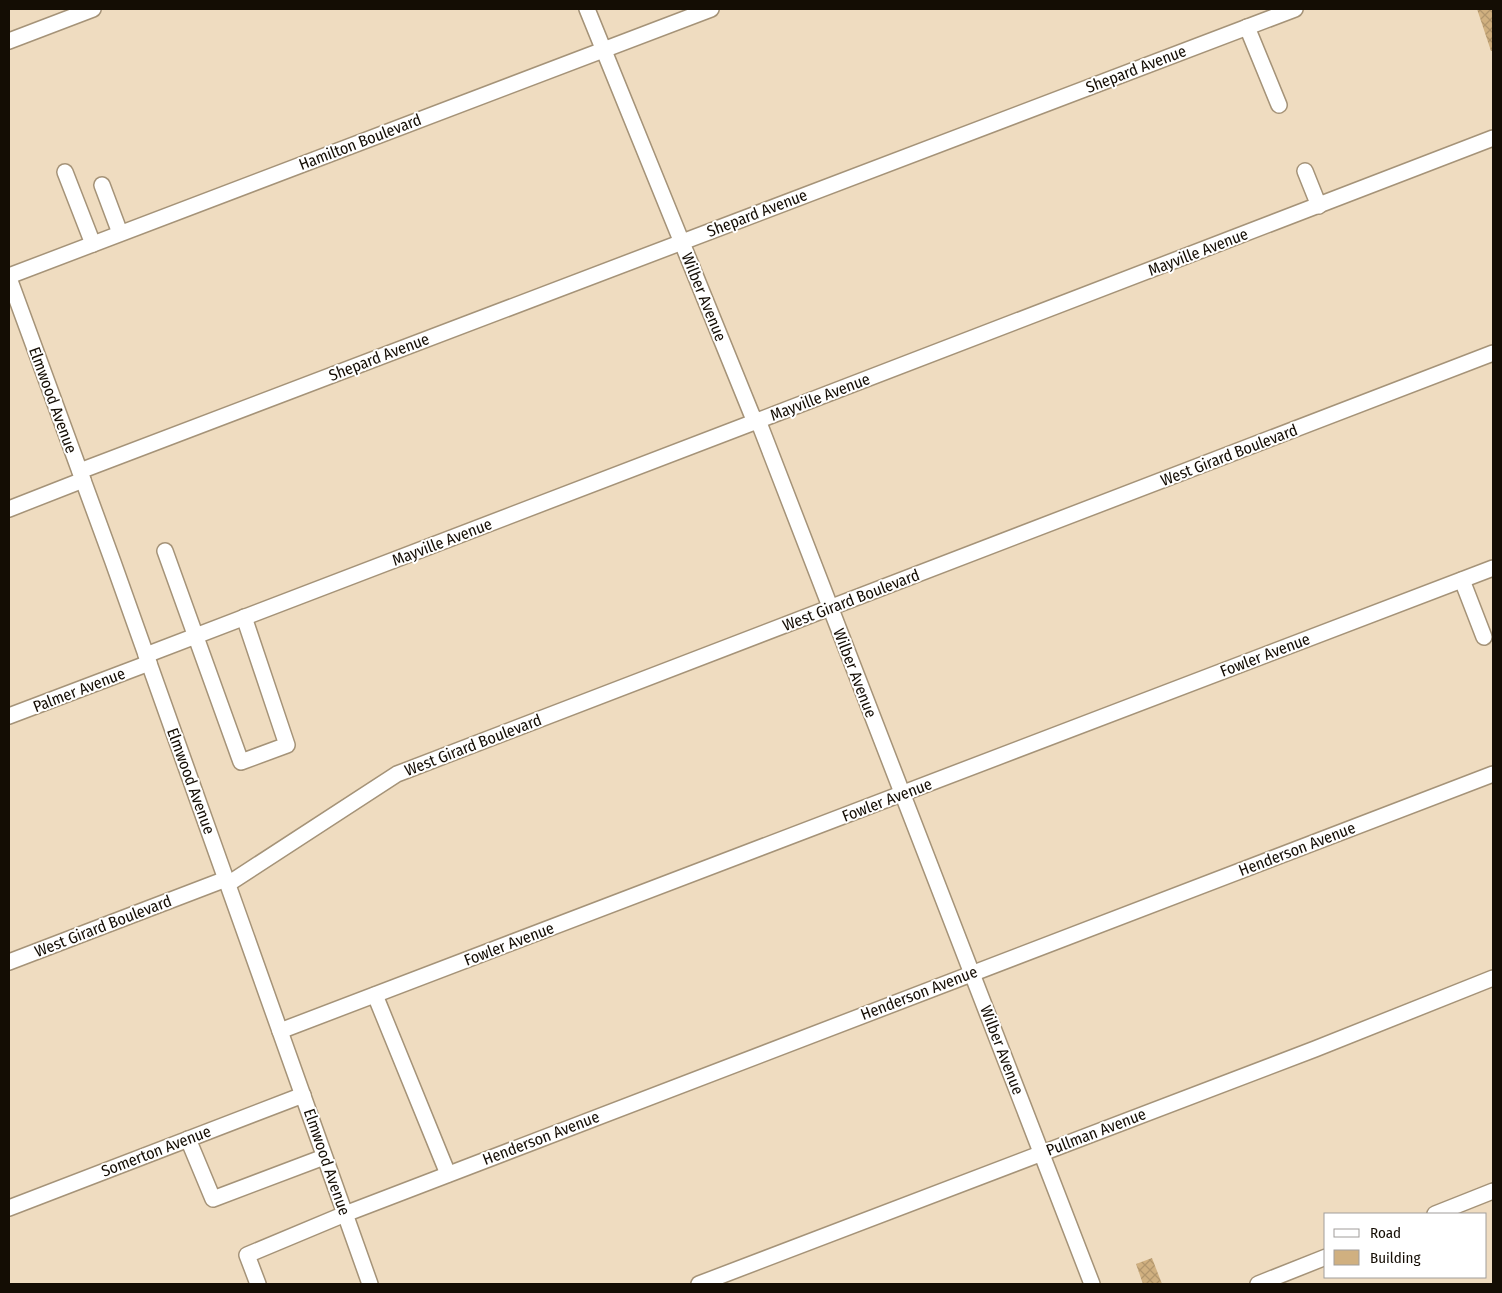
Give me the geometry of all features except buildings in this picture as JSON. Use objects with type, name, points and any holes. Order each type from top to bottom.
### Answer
[{"type":"street","points":[[9,41],[93,9]]},
{"type":"street","name":"Wilber Avenue","points":[[587,9],[752,415],[757,421],[1092,1284]]},
{"type":"street","name":"Hamilton Boulevard","points":[[9,277],[120,233],[711,9]]},
{"type":"street","name":"Shepard Avenue","points":[[9,509],[81,476],[681,242],[1295,9]]},
{"type":"street","points":[[1247,27],[1279,105]]},
{"type":"street","name":"Mayville Avenue","points":[[148,659],[195,636],[244,617],[1493,138]]},
{"type":"street","points":[[66,172],[93,244]]},
{"type":"street","points":[[1305,172],[1319,206]]},
{"type":"street","points":[[102,186],[120,233]]},
{"type":"street","name":"Elmwood Avenue","points":[[9,277],[15,315],[81,476],[370,1284]]},
{"type":"street","name":"West Girard Boulevard","points":[[9,962],[227,882],[397,774],[1493,353]]},
{"type":"street","points":[[165,551],[241,762],[287,745],[244,617]]},
{"type":"street","name":"Fowler Avenue","points":[[280,1031],[1493,568]]},
{"type":"street","points":[[1462,580],[1484,637]]},
{"type":"street","name":"Palmer Avenue","points":[[9,716],[148,659]]},
{"type":"street","name":"Henderson Avenue","points":[[258,1284],[247,1256],[345,1214],[1493,774]]},
{"type":"street","name":"Pullman Avenue","points":[[699,1284],[1315,1049],[1493,978]]},
{"type":"street","points":[[375,995],[448,1174]]},
{"type":"street","name":"Somerton Avenue","points":[[9,1208],[303,1095]]},
{"type":"street","points":[[188,1139],[213,1199],[324,1157]]},
{"type":"street","points":[[1438,1213],[1493,1191]]},
{"type":"street","points":[[1258,1284],[1324,1259]]}]
